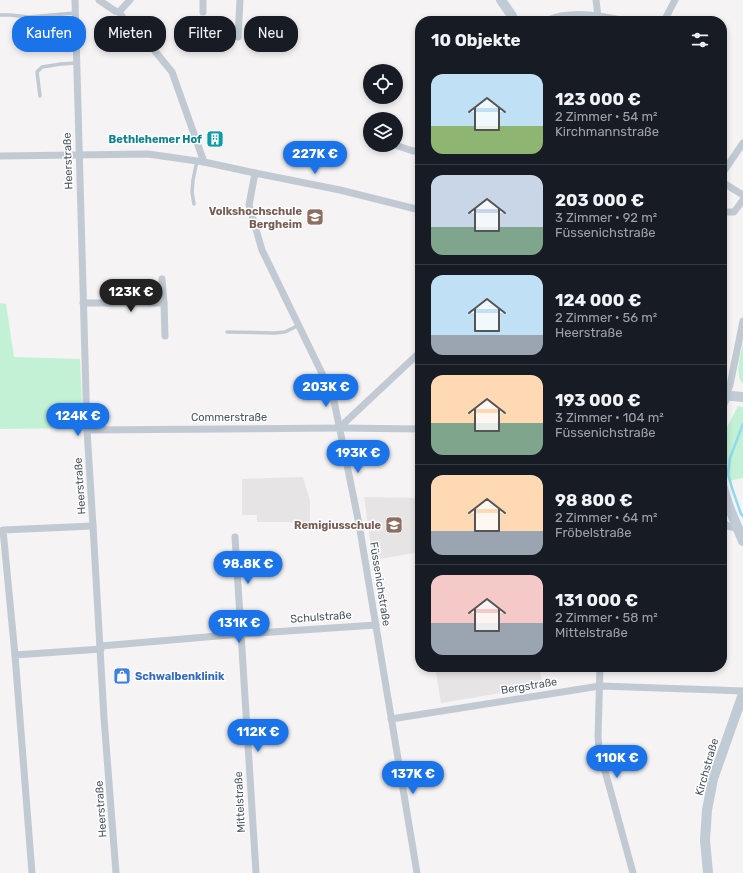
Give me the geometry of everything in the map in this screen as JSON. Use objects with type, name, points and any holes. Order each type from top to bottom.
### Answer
[{"type":"main road","points":[[500,0],[511,16]]},
{"type":"main road","points":[[727,399],[740,397]]},
{"type":"main road","points":[[727,501],[743,541]]},
{"type":"main road","name":"Kirchstraße","points":[[708,873],[705,840],[707,810],[713,779],[743,694]]},
{"type":"street","name":"Heerstraße","points":[[74,0],[87,430],[94,526],[104,718],[116,873]]},
{"type":"street","points":[[99,0],[115,11],[119,12],[128,24],[150,45],[172,72],[201,162]]},
{"type":"street","points":[[119,12],[130,0]]},
{"type":"street","points":[[202,12],[203,0]]},
{"type":"street","points":[[238,37],[240,0]]},
{"type":"street","points":[[562,16],[598,16],[596,0]]},
{"type":"street","points":[[667,16],[675,0]]},
{"type":"street","points":[[727,166],[743,142]]},
{"type":"street","points":[[403,147],[415,150]]},
{"type":"street","points":[[0,156],[148,154],[201,162],[340,190],[415,209]]},
{"type":"street","name":"Füssenichstraße","points":[[255,173],[249,205],[262,250],[333,396],[359,524],[416,873]]},
{"type":"street","points":[[727,185],[743,195]]},
{"type":"street","points":[[727,212],[734,212],[743,200]]},
{"type":"street","points":[[162,279],[165,336]]},
{"type":"street","points":[[83,303],[164,303]]},
{"type":"street","points":[[727,391],[730,385],[743,321]]},
{"type":"street","points":[[339,428],[415,357]]},
{"type":"street","name":"Commerstraße","points":[[87,430],[415,429]]},
{"type":"street","points":[[727,525],[739,529]]},
{"type":"street","points":[[32,873],[15,656],[3,530],[94,526]]},
{"type":"street","name":"Mittelstraße","points":[[235,537],[256,873]]},
{"type":"street","name":"Schulstraße","points":[[15,656],[241,634],[376,625]]},
{"type":"street","points":[[600,672],[599,748],[633,873]]},
{"type":"street","name":"Bergstraße","points":[[391,720],[600,686],[743,690]]},
{"type":"lane","points":[[0,16],[10,15],[29,17],[75,13]]},
{"type":"lane","points":[[40,96],[38,72],[42,67],[76,62]]},
{"type":"lane","points":[[194,204],[192,192],[193,180],[201,162]]},
{"type":"lane","points":[[227,332],[285,332],[299,325]]},
{"type":"shaded area","points":[[303,477],[310,501],[310,522],[257,522],[257,515],[242,515],[242,479]]},
{"type":"shaded area","name":"Remigiusschule","points":[[364,497],[415,498],[415,553],[373,560]]},
{"type":"shaded area","points":[[436,672],[540,672],[543,686],[441,703]]},
{"type":"green space","points":[[0,303],[6,304],[14,357],[80,359],[83,428],[0,429]]},
{"type":"green space","points":[[743,342],[743,384],[740,380],[739,369]]},
{"type":"green space","points":[[738,406],[743,407],[743,478],[729,481],[727,476],[727,427]]},
{"type":"waterway","points":[[743,424],[730,458],[728,474],[741,514],[743,516]]},
{"type":"place","name":"Bethlehemer Hof","points":[[215,139]]},
{"type":"place","name":"Volkshochschule Bergheim","points":[[315,217]]},
{"type":"place","name":"Remigiusschule","points":[[394,525]]},
{"type":"place","name":"Schwalbenklinik","points":[[122,676]]}]
